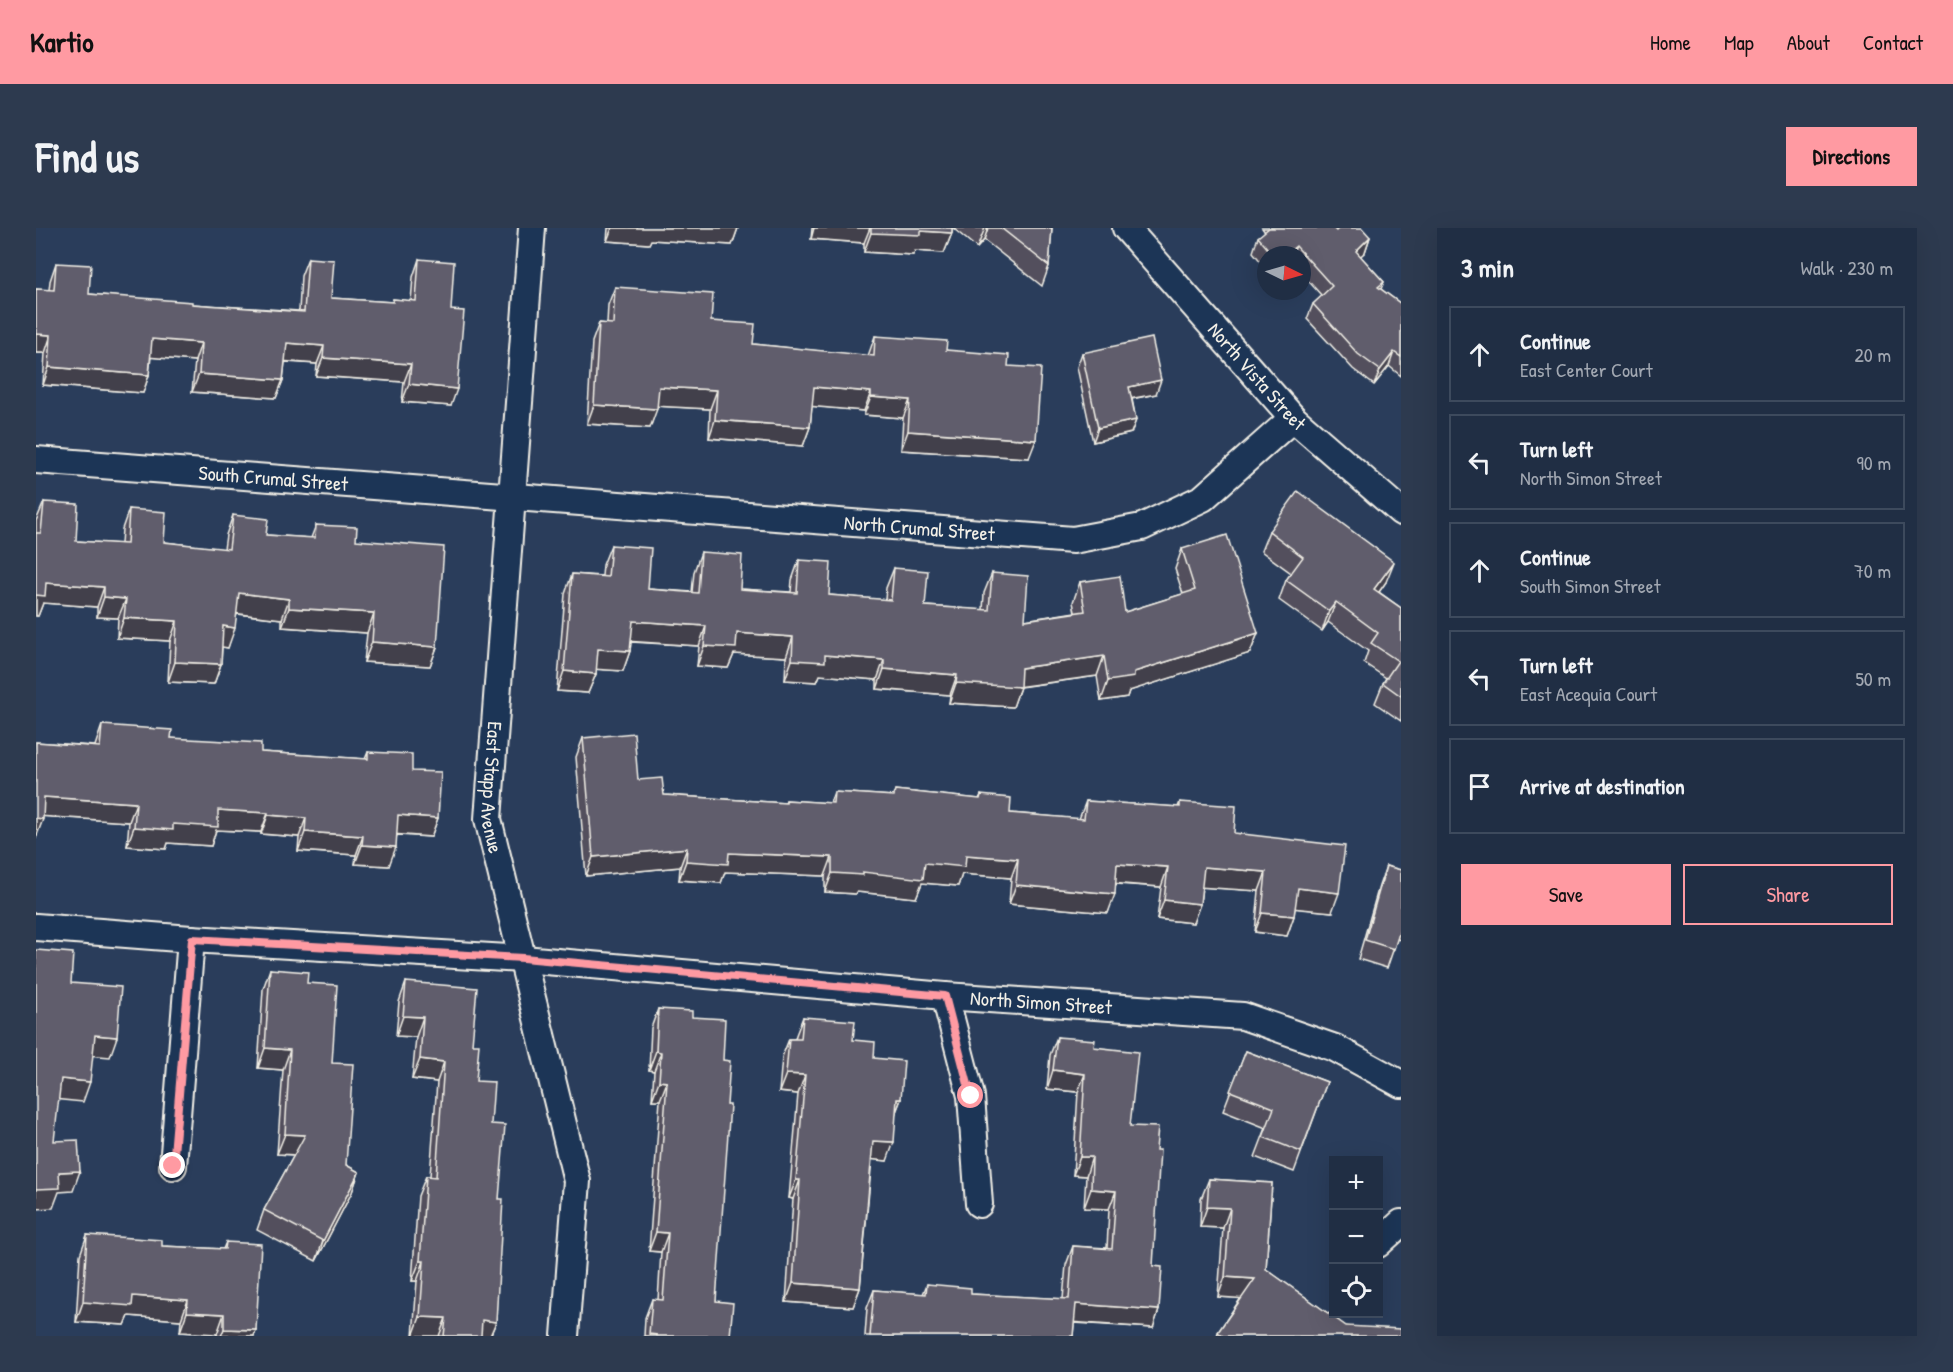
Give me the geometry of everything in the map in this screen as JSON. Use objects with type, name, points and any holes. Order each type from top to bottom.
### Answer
[{"type":"street","name":"East Stapp Avenue","points":[[532,228],[510,498],[488,819],[577,1181],[565,1336]]},
{"type":"street","name":"North Vista Street","points":[[1126,228],[1293,418],[1401,512]]},
{"type":"street","name":"North Crumal Street","points":[[510,498],[1073,540],[1142,528],[1203,498],[1293,418]]},
{"type":"street","name":"South Crumal Street","points":[[36,460],[510,498]]},
{"type":"street","name":"North Simon Street","points":[[36,927],[192,939],[523,958],[945,996],[1243,1016],[1335,1048],[1401,1084]]},
{"type":"street","points":[[173,1166],[192,939]]},
{"type":"street","points":[[945,996],[971,1096],[979,1203]]},
{"type":"street","points":[[1383,1239],[1401,1223]]},
{"type":"building","points":[[871,228],[952,228],[952,233],[921,231],[921,235],[871,233]]},
{"type":"building","points":[[1001,228],[1052,228],[1049,266]]},
{"type":"building","points":[[1269,228],[1333,228],[1336,231],[1339,228],[1362,228],[1370,237],[1356,251],[1384,282],[1378,287],[1401,304],[1401,357],[1394,352],[1380,370],[1358,354],[1313,304],[1332,286],[1311,263],[1311,246],[1266,246],[1258,237]]},
{"type":"building","points":[[308,258],[334,260],[331,298],[393,302],[393,299],[416,301],[419,259],[454,262],[451,310],[464,311],[457,389],[409,384],[411,364],[323,358],[324,346],[287,343],[283,380],[199,374],[201,343],[152,339],[149,375],[49,367],[51,335],[36,334],[36,289],[54,290],[56,263],[91,265],[89,294],[304,312]]},
{"type":"building","points":[[615,287],[713,294],[711,321],[755,324],[753,344],[874,356],[875,336],[947,341],[946,350],[1009,355],[1008,366],[1041,368],[1036,440],[908,431],[910,400],[871,397],[871,392],[814,387],[810,427],[715,420],[717,390],[659,387],[657,409],[594,405],[599,323],[613,324]]},
{"type":"building","points":[[1152,338],[1161,380],[1129,387],[1136,420],[1098,428],[1082,353]]},
{"type":"building","points":[[1298,491],[1394,562],[1374,589],[1401,608],[1401,696],[1383,683],[1398,661],[1371,643],[1378,633],[1336,602],[1329,611],[1286,580],[1303,557],[1269,531]]},
{"type":"building","points":[[44,502],[78,504],[76,541],[127,544],[129,509],[166,512],[164,542],[229,549],[233,515],[268,519],[266,535],[315,538],[316,525],[357,527],[356,540],[444,547],[437,647],[372,642],[374,613],[289,608],[289,599],[239,593],[235,628],[223,626],[221,664],[175,662],[177,621],[124,618],[126,599],[104,597],[104,587],[46,583],[45,596],[36,595],[36,533],[41,533]]},
{"type":"building","points":[[1227,535],[1258,633],[1134,672],[1134,677],[1108,681],[1104,656],[1021,668],[1020,687],[956,683],[957,675],[884,669],[884,660],[825,655],[825,662],[792,660],[793,637],[737,633],[736,648],[704,646],[706,626],[633,621],[630,651],[598,649],[596,674],[564,671],[572,574],[608,577],[611,545],[651,548],[648,589],[698,593],[701,552],[742,555],[740,589],[797,593],[799,560],[831,562],[829,595],[891,600],[894,568],[928,571],[925,606],[989,610],[992,573],[1028,576],[1025,620],[1085,611],[1080,582],[1120,576],[1125,612],[1195,590],[1182,549]]},
{"type":"building","points":[[102,725],[172,730],[171,738],[261,743],[261,752],[368,759],[368,752],[412,754],[412,771],[441,772],[438,818],[398,815],[396,847],[362,845],[363,836],[305,832],[306,818],[268,815],[268,813],[218,810],[218,827],[173,824],[173,830],[134,827],[136,803],[44,797],[43,819],[36,818],[36,742],[100,747]]},
{"type":"building","points":[[634,733],[638,780],[662,778],[664,795],[786,803],[786,800],[833,803],[834,792],[894,796],[895,790],[980,799],[981,795],[1011,798],[1010,813],[1084,819],[1086,801],[1180,807],[1180,802],[1236,806],[1234,833],[1345,846],[1339,893],[1298,888],[1294,916],[1262,913],[1266,872],[1204,867],[1200,904],[1164,900],[1168,867],[1117,864],[1115,894],[1016,885],[1018,859],[966,855],[965,867],[925,863],[923,879],[863,872],[863,875],[832,873],[832,857],[729,853],[728,864],[686,861],[687,848],[593,857],[583,738]]},
{"type":"building","points":[[1386,866],[1401,870],[1401,927],[1394,949],[1365,940]]},
{"type":"building","points":[[36,950],[73,953],[71,983],[121,987],[117,1037],[95,1035],[90,1082],[61,1079],[54,1141],[78,1140],[80,1171],[59,1172],[60,1188],[36,1189]]},
{"type":"building","points":[[270,969],[308,972],[307,983],[337,985],[332,1063],[353,1064],[346,1165],[359,1172],[323,1241],[264,1210],[305,1135],[285,1134],[290,1050],[265,1048]]},
{"type":"building","points":[[406,982],[477,988],[472,1044],[479,1044],[476,1081],[494,1082],[491,1124],[505,1125],[499,1199],[503,1199],[496,1322],[482,1320],[481,1336],[444,1336],[446,1318],[420,1317],[424,1261],[420,1261],[426,1176],[436,1177],[444,1062],[420,1059],[423,1017],[403,1016]]},
{"type":"building","points":[[658,1009],[692,1011],[692,1017],[725,1019],[723,1060],[730,1061],[727,1105],[730,1105],[716,1301],[733,1303],[730,1336],[657,1336],[649,1334],[652,1299],[663,1300],[668,1233],[656,1232],[667,1082],[659,1081],[661,1052],[656,1051]]},
{"type":"building","points":[[803,1017],[855,1021],[853,1040],[875,1042],[874,1058],[904,1061],[901,1099],[897,1099],[894,1142],[873,1141],[860,1288],[793,1283],[800,1180],[796,1180],[805,1075],[786,1074],[789,1039],[801,1039]]},
{"type":"building","points":[[1057,1037],[1095,1040],[1094,1047],[1138,1052],[1130,1126],[1158,1127],[1156,1150],[1160,1150],[1153,1266],[1162,1267],[1159,1310],[1076,1304],[1073,1336],[870,1336],[874,1290],[926,1294],[927,1284],[971,1288],[971,1294],[1069,1299],[1073,1246],[1112,1249],[1116,1191],[1091,1189],[1092,1157],[1080,1157],[1085,1074],[1053,1070]]},
{"type":"building","points":[[1246,1051],[1327,1082],[1301,1152],[1263,1137],[1274,1108],[1230,1091]]},
{"type":"building","points":[[1209,1179],[1272,1183],[1266,1269],[1329,1314],[1329,1318],[1335,1318],[1346,1326],[1401,1329],[1401,1336],[1223,1336],[1218,1332],[1255,1279],[1225,1277],[1230,1208],[1207,1207]]},
{"type":"building","points":[[87,1235],[162,1240],[162,1246],[225,1249],[226,1242],[261,1244],[256,1330],[224,1329],[224,1314],[187,1312],[188,1300],[133,1296],[132,1306],[83,1302]]},
{"type":"route","points":[[173,1166],[192,939],[523,958],[945,996],[971,1096]]}]
